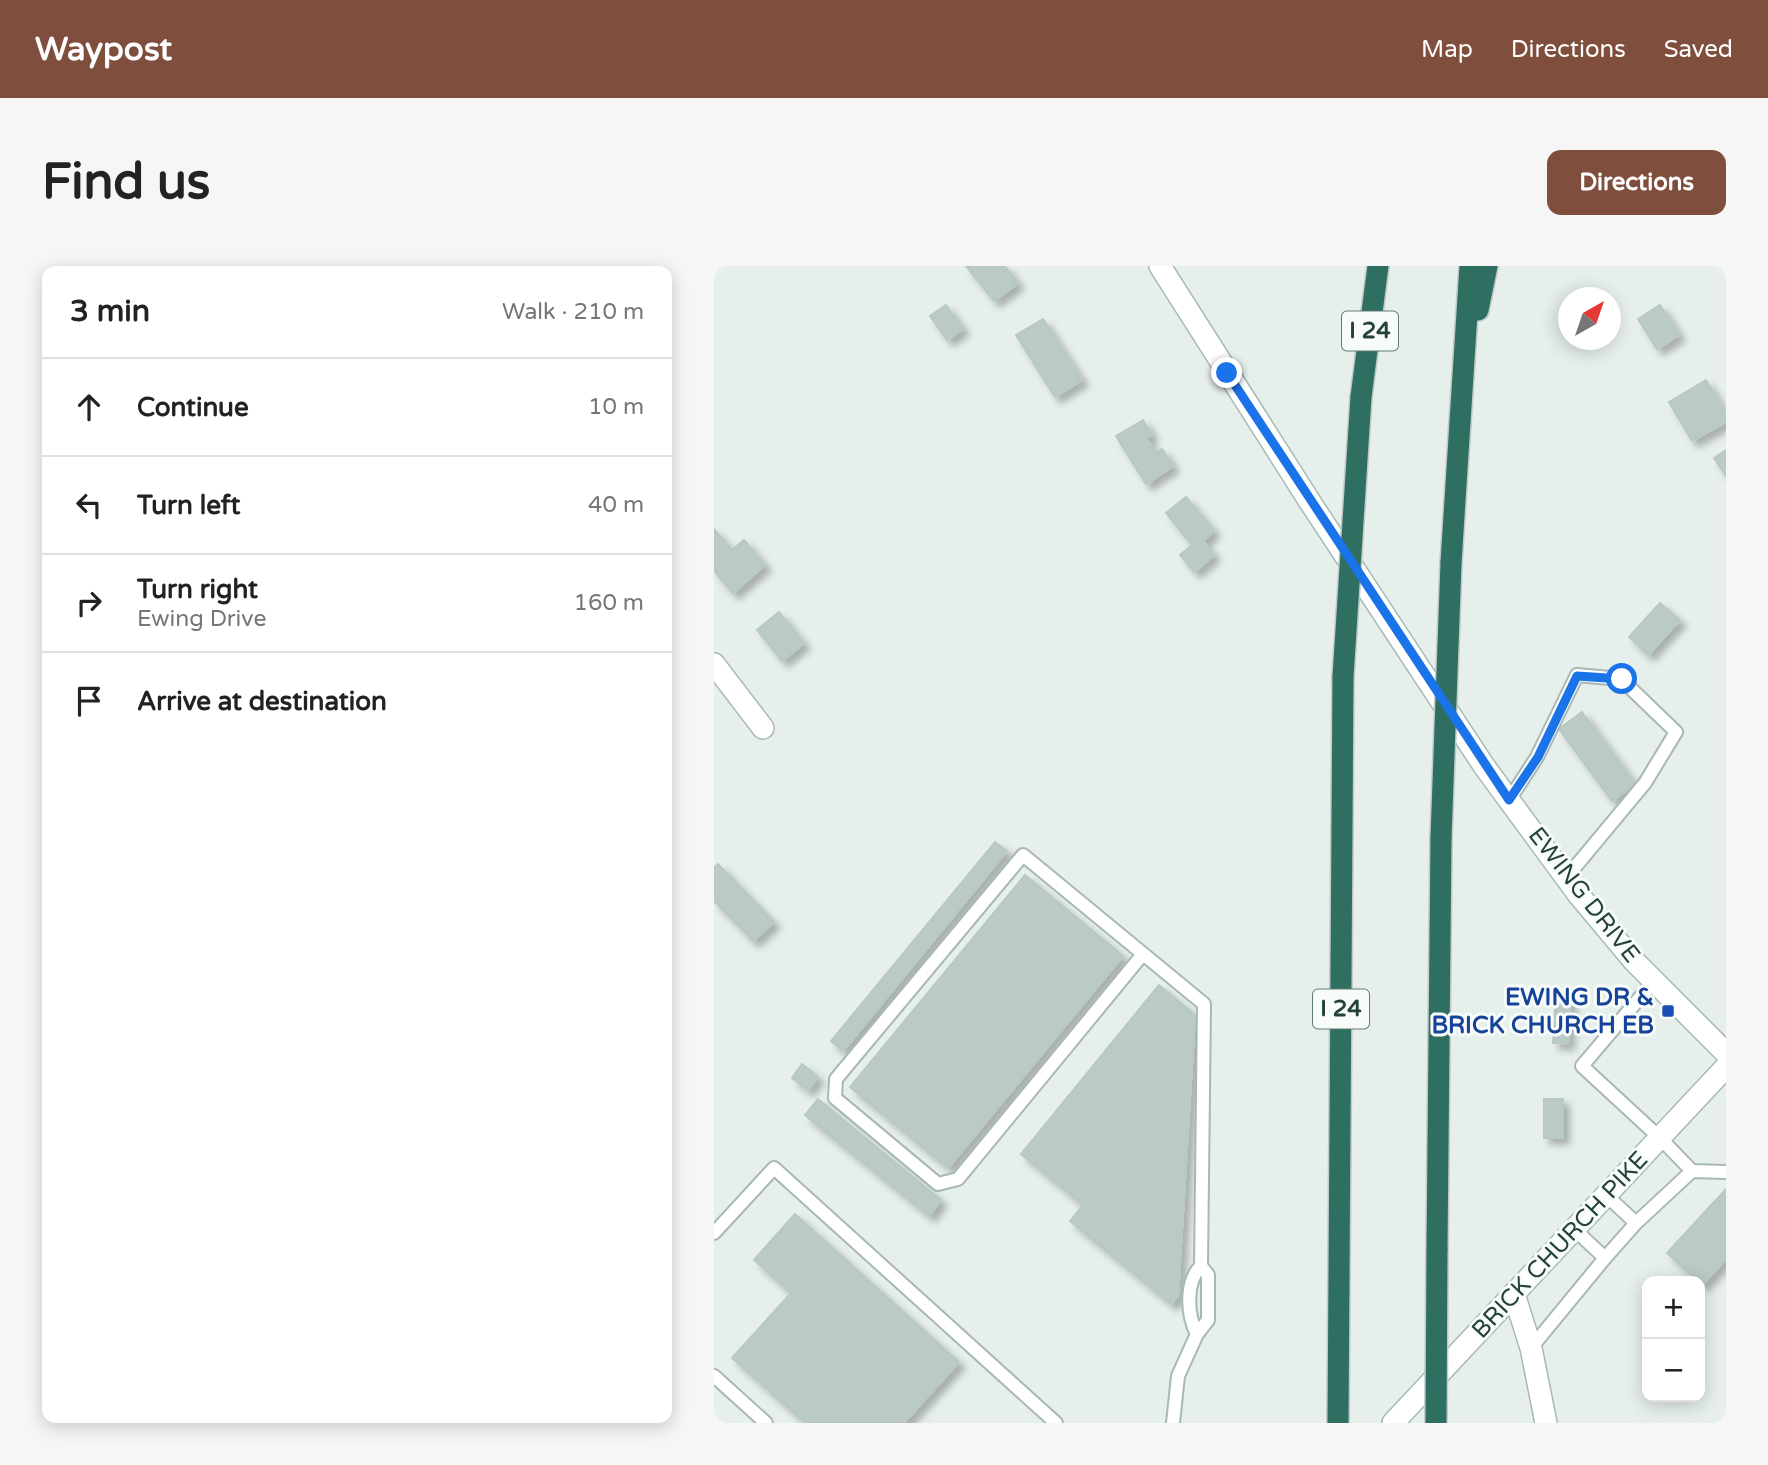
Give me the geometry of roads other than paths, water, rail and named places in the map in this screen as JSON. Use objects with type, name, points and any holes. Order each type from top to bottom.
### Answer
[{"type":"highway","name":"I 24","points":[[1338,1423],[1343,677],[1362,397],[1378,266]]},
{"type":"highway","points":[[1436,1423],[1441,838],[1451,563],[1470,266]]},
{"type":"highway","points":[[1460,391],[1487,266]]},
{"type":"street","name":"EWING DRIVE","points":[[1160,266],[1302,490],[1509,800],[1566,878],[1654,981],[1726,1053]]},
{"type":"street","points":[[714,664],[763,727]]},
{"type":"street","name":"BRICK CHURCH PIKE","points":[[1393,1423],[1726,1067]]},
{"type":"street","points":[[1514,1294],[1531,1348],[1546,1423]]},
{"type":"lane","points":[[1509,800],[1538,757],[1577,676],[1622,679],[1676,732],[1645,783],[1566,878]]},
{"type":"lane","points":[[1143,954],[958,1179],[938,1184],[835,1098],[836,1079],[1023,855],[1204,1004],[1201,1266],[1208,1275],[1208,1320],[1197,1334],[1178,1376],[1173,1423]]},
{"type":"lane","points":[[1654,981],[1582,1066],[1692,1171],[1726,1172]]},
{"type":"lane","points":[[714,1233],[774,1168],[1056,1423]]},
{"type":"lane","points":[[1531,1348],[1636,1223],[1692,1171]]},
{"type":"lane","points":[[1606,1195],[1636,1223]]},
{"type":"lane","points":[[1574,1229],[1605,1258]]},
{"type":"lane","points":[[1197,1334],[1188,1317],[1193,1273],[1201,1266]]},
{"type":"lane","points":[[714,1376],[766,1423]]},
{"type":"place","name":"EWING DR & BRICK CHURCH EB","points":[[1668,1011]]}]
